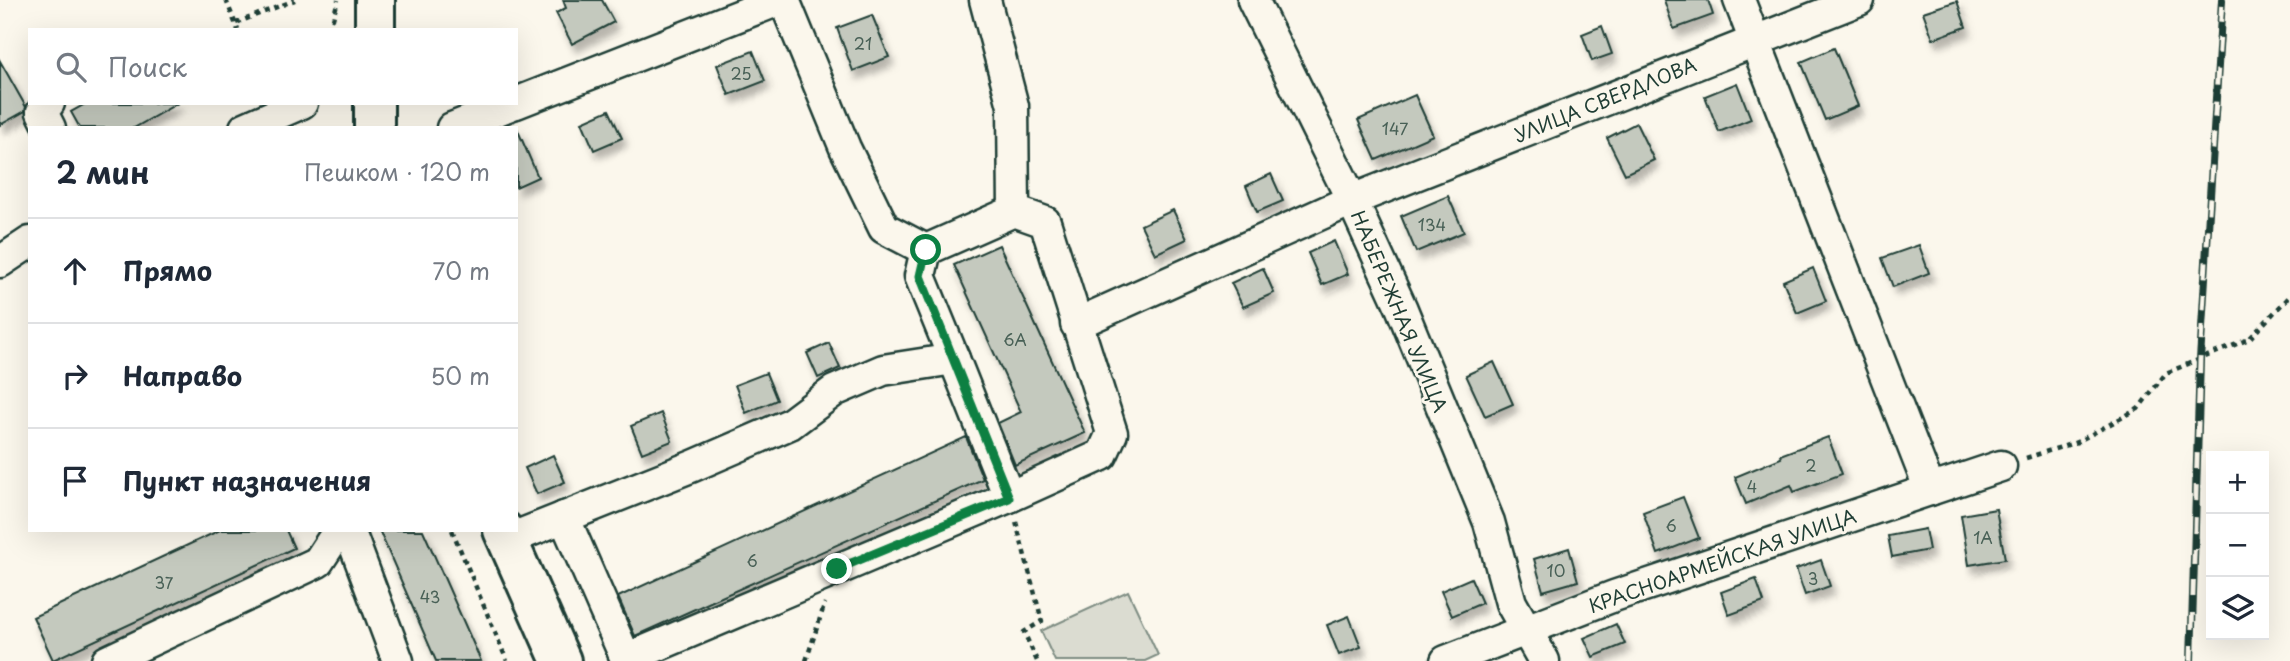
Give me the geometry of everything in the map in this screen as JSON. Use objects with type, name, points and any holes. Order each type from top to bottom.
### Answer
[{"type":"main road","points":[[375,0],[375,28]]},
{"type":"main road","points":[[374,105],[374,126]]},
{"type":"main road","points":[[505,535],[561,661]]},
{"type":"street","points":[[518,102],[781,0],[845,148],[884,228],[926,250]]},
{"type":"street","points":[[985,0],[1013,106],[1014,211]]},
{"type":"street","name":"НАБЕРЕЖНАЯ УЛИЦА","points":[[1253,0],[1352,200],[1401,307],[1489,522],[1511,603],[1544,661]]},
{"type":"street","points":[[1739,0],[1930,490]]},
{"type":"street","name":"УЛИЦА СВЕРДЛОВА","points":[[1076,324],[1352,200],[1859,0]]},
{"type":"street","points":[[47,105],[41,112],[49,126]]},
{"type":"street","points":[[249,126],[297,105]]},
{"type":"street","points":[[457,126],[511,105]]},
{"type":"street","points":[[564,517],[626,659],[1009,498],[1102,455],[1112,433],[1045,222],[1014,211],[926,250]]},
{"type":"street","points":[[0,262],[28,243]]},
{"type":"street","points":[[926,250],[920,276],[1009,498]]},
{"type":"street","points":[[518,531],[564,517],[790,425],[834,391],[883,369],[954,359]]},
{"type":"street","name":"КРАСНОАРМЕЙСКАЯ УЛИЦА","points":[[1446,661],[1614,596],[2001,466]]},
{"type":"street","points":[[107,661],[318,562],[338,532]]},
{"type":"street","points":[[350,532],[398,661]]},
{"type":"path","points":[[226,0],[237,28]]},
{"type":"path","points":[[236,23],[295,0]]},
{"type":"path","points":[[331,28],[338,0]]},
{"type":"path","points":[[2001,466],[2077,442],[2138,409],[2166,373],[2249,339],[2290,296]]},
{"type":"path","points":[[1009,498],[1042,621],[1024,632],[1037,661]]},
{"type":"path","points":[[453,532],[507,661]]},
{"type":"path","points":[[806,661],[837,569]]},
{"type":"shaded area","points":[[1128,591],[1158,655],[1145,661],[1055,661],[1041,631]]},
{"type":"building","points":[[563,0],[602,0],[614,22],[572,44],[556,13],[566,8]]},
{"type":"building","points":[[1664,0],[1708,0],[1713,15],[1674,29]]},
{"type":"building","points":[[1957,1],[1966,27],[1933,39],[1923,12]]},
{"type":"building","points":[[872,15],[889,57],[853,71],[837,28]]},
{"type":"building","points":[[1602,26],[1612,54],[1592,61],[1582,34]]},
{"type":"building","points":[[1834,48],[1858,106],[1825,120],[1801,62]]},
{"type":"building","points":[[753,51],[765,81],[729,95],[717,65]]},
{"type":"building","points":[[0,61],[26,107],[25,111],[0,125]]},
{"type":"building","points":[[1737,83],[1751,119],[1719,132],[1705,96]]},
{"type":"building","points":[[1415,95],[1433,135],[1376,160],[1358,120]]},
{"type":"building","points":[[83,105],[174,105],[138,126],[79,126],[71,112]]},
{"type":"building","points":[[609,110],[622,138],[594,150],[582,122]]},
{"type":"building","points":[[1636,123],[1654,160],[1625,174],[1607,138]]},
{"type":"building","points":[[518,131],[538,177],[518,186]]},
{"type":"building","points":[[1271,174],[1283,201],[1257,212],[1246,186]]},
{"type":"building","points":[[1448,196],[1464,232],[1416,252],[1401,216]]},
{"type":"building","points":[[1173,210],[1187,239],[1155,254],[1141,225]]},
{"type":"building","points":[[1334,241],[1348,274],[1322,285],[1308,253]]},
{"type":"building","points":[[999,245],[1085,433],[1015,465],[998,423],[1021,412],[954,265]]},
{"type":"building","points":[[1919,245],[1929,273],[1893,287],[1882,258]]},
{"type":"building","points":[[1263,268],[1274,293],[1243,307],[1231,283]]},
{"type":"building","points":[[1813,268],[1826,301],[1797,313],[1783,281]]},
{"type":"building","points":[[829,343],[840,368],[818,378],[807,353]]},
{"type":"building","points":[[1494,362],[1513,404],[1485,416],[1466,375]]},
{"type":"building","points":[[766,373],[777,400],[746,413],[735,385]]},
{"type":"building","points":[[661,413],[672,441],[642,453],[631,426]]},
{"type":"building","points":[[966,437],[983,479],[635,636],[618,597]]},
{"type":"building","points":[[1828,437],[1842,474],[1794,492],[1791,485],[1746,504],[1735,477],[1781,458],[1780,455]]},
{"type":"building","points":[[553,455],[565,482],[537,494],[525,468]]},
{"type":"building","points":[[1683,497],[1699,538],[1658,554],[1643,512]]},
{"type":"building","points":[[1996,509],[2005,559],[1969,565],[1961,515]]},
{"type":"building","points":[[1925,529],[1929,550],[1892,557],[1888,536]]},
{"type":"building","points":[[216,532],[287,532],[294,548],[53,660],[33,617]]},
{"type":"building","points":[[380,532],[424,532],[481,661],[436,661]]},
{"type":"building","points":[[1569,548],[1578,581],[1543,591],[1534,559]]},
{"type":"building","points":[[1821,560],[1830,586],[1805,595],[1796,569]]},
{"type":"building","points":[[1471,578],[1482,603],[1452,616],[1441,591]]},
{"type":"building","points":[[1756,579],[1764,602],[1729,615],[1721,592]]},
{"type":"building","points":[[1349,616],[1361,647],[1339,655],[1327,625]]},
{"type":"building","points":[[1616,624],[1625,644],[1593,657],[1584,638]]},
{"type":"railway","points":[[2191,661],[2200,360],[2222,0]]},
{"type":"route","points":[[837,569],[1009,498],[920,276],[926,250]]}]
